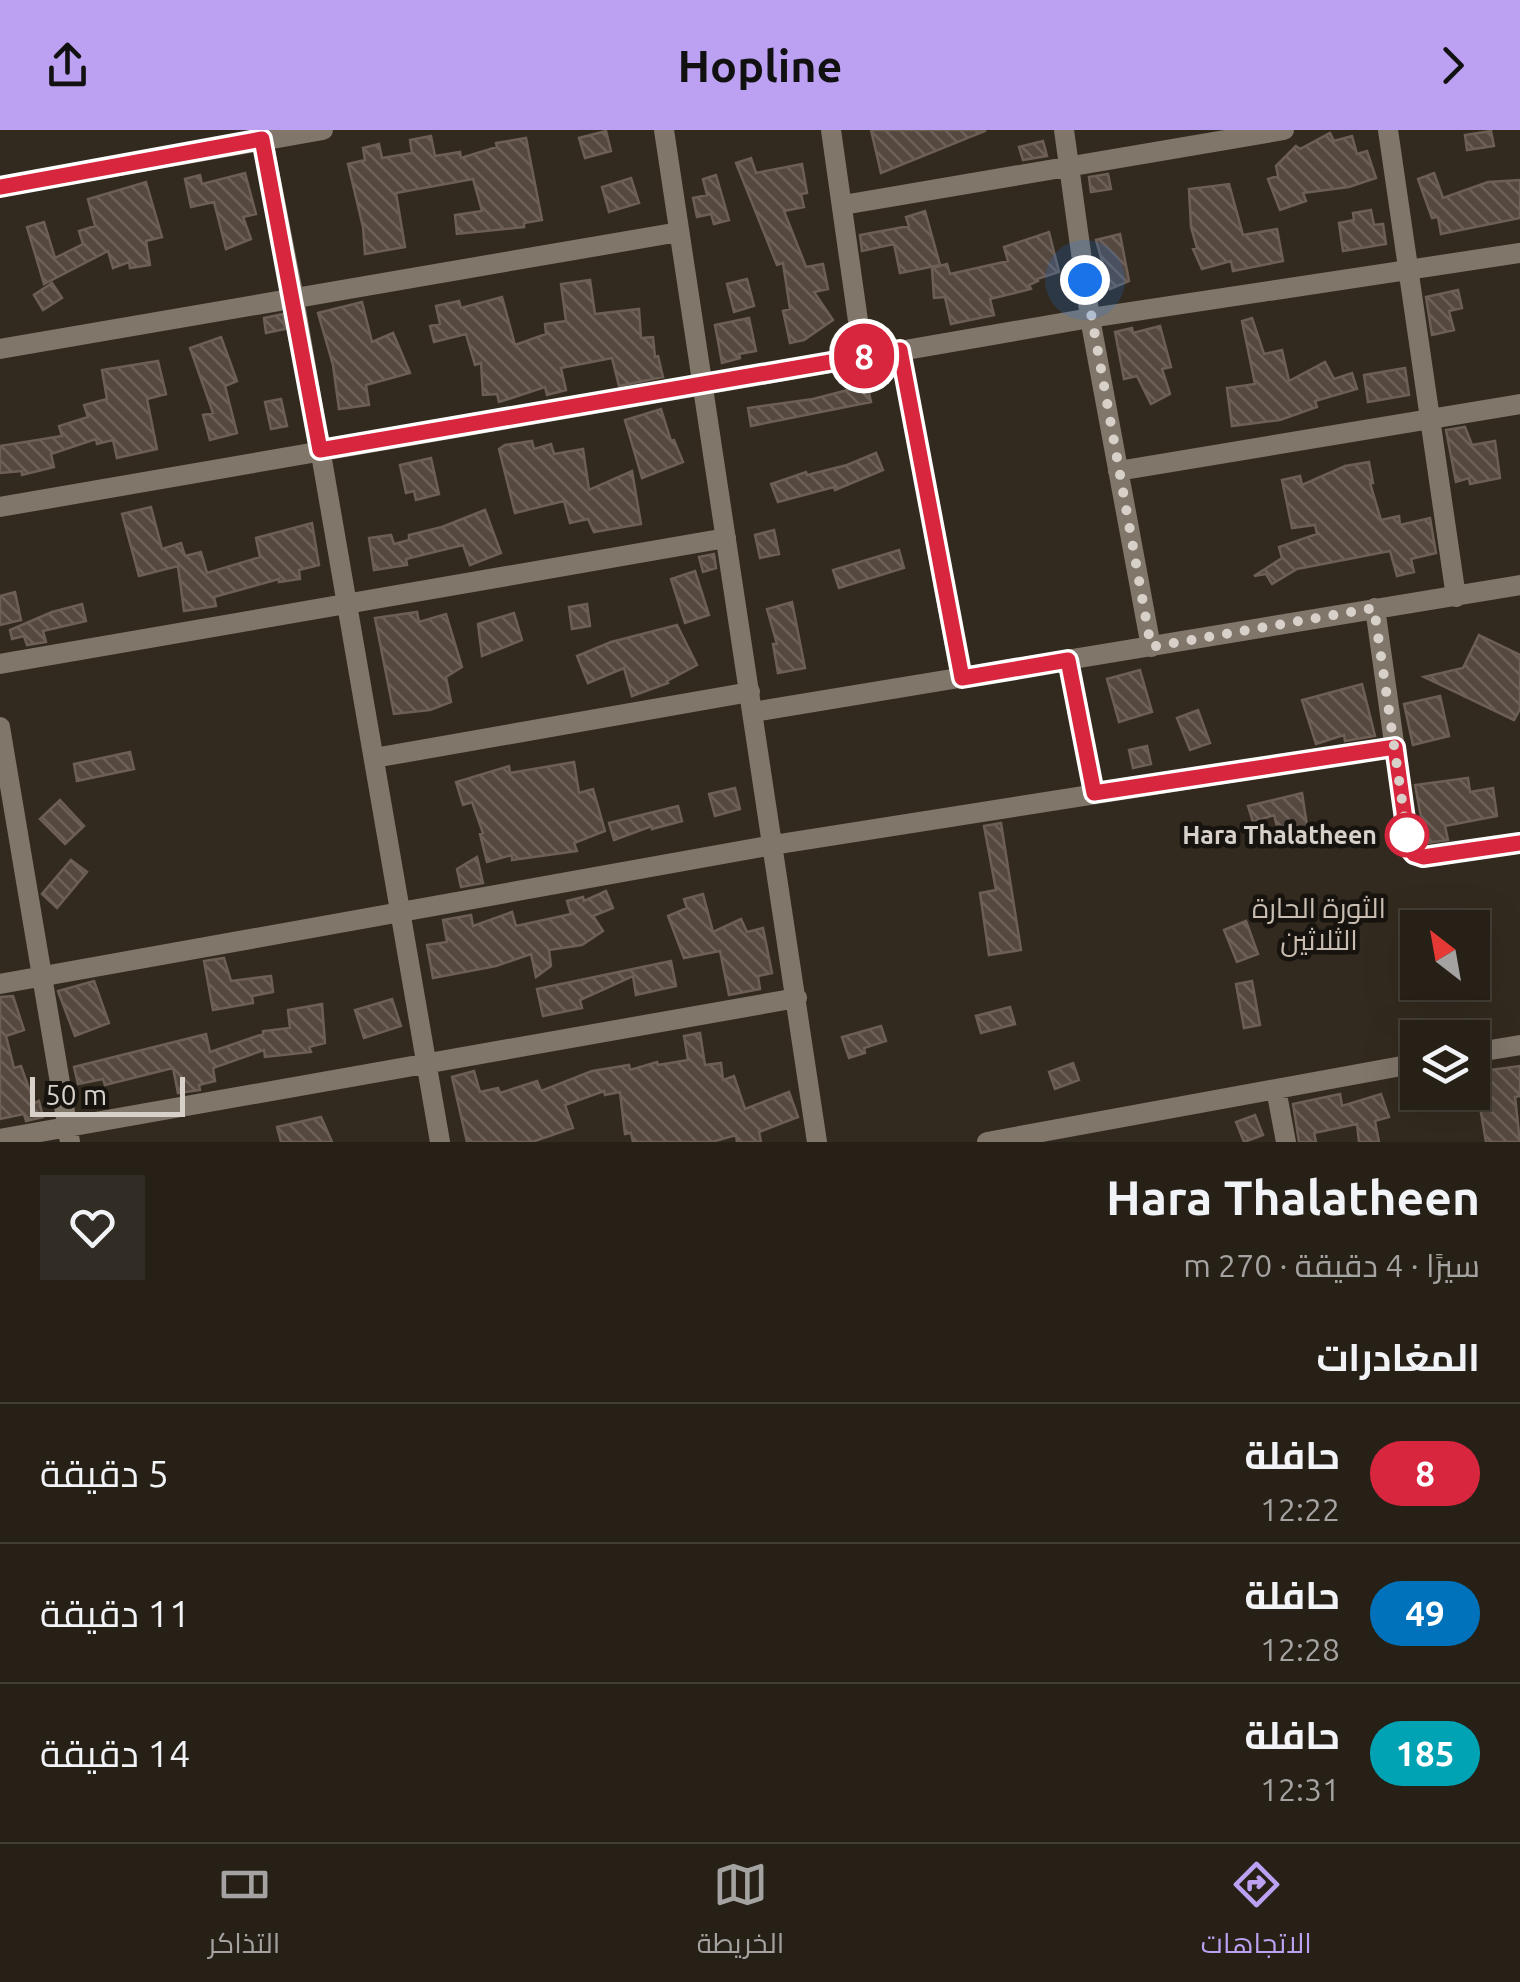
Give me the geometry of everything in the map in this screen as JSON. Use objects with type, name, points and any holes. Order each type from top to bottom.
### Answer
[{"type":"street","points":[[0,187],[261,135],[323,130]]},
{"type":"street","points":[[664,130],[818,1142]]},
{"type":"street","points":[[830,130],[863,356]]},
{"type":"street","points":[[1064,130],[1090,318],[1151,647]]},
{"type":"street","points":[[843,205],[1284,130]]},
{"type":"street","points":[[1388,130],[1456,597]]},
{"type":"street","points":[[261,135],[294,298],[440,1142]]},
{"type":"street","points":[[0,349],[679,232]]},
{"type":"street","points":[[0,507],[1090,318],[1520,254]]},
{"type":"street","points":[[900,350],[962,678]]},
{"type":"street","points":[[1118,471],[1520,404]]},
{"type":"street","points":[[0,664],[726,538]]},
{"type":"street","points":[[374,758],[752,702],[962,678],[1520,585]]},
{"type":"street","points":[[1374,608],[1409,848],[1423,857],[1520,843]]},
{"type":"street","points":[[1068,660],[1094,793]]},
{"type":"street","points":[[0,727],[7,815],[42,977],[69,1134]]},
{"type":"street","points":[[0,984],[774,845],[1395,747]]},
{"type":"street","points":[[0,1138],[69,1134],[426,1063],[797,998]]},
{"type":"street","points":[[1490,1051],[1520,1045]]},
{"type":"street","points":[[987,1142],[1400,1067]]},
{"type":"street","points":[[1276,1089],[1286,1142]]},
{"type":"building","points":[[871,130],[985,130],[985,131],[881,173]]},
{"type":"building","points":[[606,131],[611,151],[585,158],[579,138]]},
{"type":"building","points":[[1491,131],[1494,146],[1467,150],[1465,135]]},
{"type":"building","points":[[1330,133],[1334,141],[1352,136],[1357,154],[1367,151],[1376,178],[1349,187],[1303,193],[1306,201],[1280,210],[1268,179],[1278,176],[1276,166],[1296,146],[1300,149]]},
{"type":"building","points":[[431,136],[435,156],[460,152],[461,158],[497,147],[496,143],[526,138],[542,220],[524,223],[524,227],[457,234],[455,215],[482,211],[473,179],[396,193],[405,247],[365,254],[363,227],[348,164],[365,160],[363,148],[379,144],[382,158],[412,153],[410,140]]},
{"type":"building","points":[[1043,141],[1047,156],[1023,160],[1019,147]]},
{"type":"building","points":[[751,158],[756,173],[802,164],[807,193],[801,194],[804,207],[784,211],[806,267],[823,264],[828,289],[814,292],[833,320],[804,340],[790,343],[783,311],[790,309],[783,263],[777,265],[736,163]]},
{"type":"building","points":[[245,173],[256,214],[243,217],[251,239],[226,249],[214,202],[191,207],[185,179],[200,175],[202,184]]},
{"type":"building","points":[[1434,173],[1443,198],[1488,182],[1520,180],[1520,218],[1441,234],[1438,217],[1432,218],[1418,179]]},
{"type":"building","points":[[1108,174],[1111,189],[1091,192],[1089,177]]},
{"type":"building","points":[[716,175],[729,220],[714,224],[711,214],[697,217],[693,198],[707,195],[703,179]]},
{"type":"building","points":[[631,178],[639,203],[609,212],[602,187]]},
{"type":"building","points":[[146,182],[162,237],[146,241],[150,265],[130,268],[129,262],[113,268],[108,251],[44,284],[27,227],[44,222],[55,258],[83,244],[79,231],[95,226],[88,199]]},
{"type":"building","points":[[1229,184],[1243,235],[1277,229],[1283,261],[1233,271],[1231,261],[1202,269],[1193,249],[1197,248],[1191,227],[1189,189]]},
{"type":"building","points":[[1371,210],[1374,225],[1383,224],[1386,244],[1343,251],[1339,223],[1354,220],[1353,213]]},
{"type":"building","points":[[925,211],[940,265],[900,273],[894,244],[862,251],[860,235],[909,226],[906,217]]},
{"type":"building","points":[[1049,232],[1059,272],[1037,279],[1029,285],[1031,289],[990,299],[994,315],[951,324],[945,297],[934,298],[932,268],[947,264],[950,274],[1008,261],[1004,247]]},
{"type":"building","points":[[1120,234],[1129,281],[1110,289],[1096,240]]},
{"type":"building","points":[[747,279],[754,306],[734,312],[727,284]]},
{"type":"building","points":[[590,280],[595,314],[639,309],[641,338],[653,337],[663,377],[619,386],[612,358],[561,368],[566,390],[547,395],[545,387],[499,402],[497,394],[483,395],[481,363],[475,365],[466,334],[434,342],[430,326],[440,324],[436,306],[459,301],[461,308],[502,297],[515,345],[546,334],[545,324],[566,321],[561,284]]},
{"type":"building","points":[[52,283],[62,298],[43,310],[34,295]]},
{"type":"building","points":[[1458,290],[1462,308],[1449,311],[1454,330],[1432,335],[1426,297]]},
{"type":"building","points":[[362,302],[372,342],[393,333],[410,373],[366,385],[369,405],[339,409],[333,365],[318,313]]},
{"type":"building","points":[[283,314],[285,329],[266,333],[264,318]]},
{"type":"building","points":[[749,318],[756,351],[722,363],[715,325]]},
{"type":"building","points":[[1252,318],[1264,354],[1282,350],[1289,381],[1325,362],[1334,379],[1352,373],[1357,389],[1315,401],[1317,407],[1280,420],[1232,426],[1227,388],[1255,384],[1242,321]]},
{"type":"building","points":[[1160,326],[1171,367],[1162,369],[1170,394],[1151,404],[1137,376],[1124,379],[1115,332],[1132,328],[1133,333]]},
{"type":"building","points":[[221,337],[237,381],[225,386],[237,433],[210,440],[203,415],[213,413],[190,348]]},
{"type":"building","points":[[158,361],[166,394],[147,399],[157,449],[117,458],[113,440],[97,444],[96,439],[51,454],[54,467],[22,475],[22,471],[0,473],[0,446],[62,436],[59,426],[88,417],[84,405],[107,399],[102,370]]},
{"type":"building","points":[[1405,368],[1409,395],[1368,402],[1364,375]]},
{"type":"building","points":[[867,385],[871,402],[751,426],[748,408],[813,399]]},
{"type":"building","points":[[281,399],[287,426],[271,429],[265,402]]},
{"type":"building","points":[[661,409],[671,441],[674,440],[683,462],[642,478],[625,420]]},
{"type":"building","points":[[1465,427],[1472,445],[1495,441],[1500,478],[1470,484],[1469,478],[1456,482],[1446,430]]},
{"type":"building","points":[[532,441],[534,449],[551,444],[554,454],[583,449],[589,490],[632,471],[641,524],[594,532],[588,519],[570,523],[564,501],[515,513],[499,449]]},
{"type":"building","points":[[876,453],[883,470],[835,490],[834,487],[778,502],[771,484],[806,472],[807,475],[847,465]]},
{"type":"building","points":[[431,458],[439,494],[416,500],[414,491],[406,493],[400,465]]},
{"type":"building","points":[[1369,462],[1370,483],[1381,520],[1399,516],[1400,525],[1430,518],[1436,553],[1411,559],[1414,572],[1397,576],[1390,551],[1297,569],[1272,584],[1266,574],[1254,576],[1282,558],[1279,547],[1317,534],[1315,525],[1292,528],[1282,480],[1300,476],[1302,485],[1345,466]]},
{"type":"building","points":[[151,507],[162,549],[181,543],[185,556],[201,552],[207,573],[260,557],[256,538],[312,523],[319,565],[299,570],[300,579],[279,579],[214,597],[216,606],[184,611],[178,566],[139,576],[122,514]]},
{"type":"building","points":[[485,510],[501,553],[470,565],[463,545],[406,559],[407,565],[374,570],[369,538],[391,535],[394,544],[409,540],[409,535]]},
{"type":"building","points":[[774,530],[779,554],[760,558],[755,535]]},
{"type":"building","points":[[899,550],[904,568],[839,588],[833,570]]},
{"type":"building","points":[[714,554],[716,568],[703,572],[699,557]]},
{"type":"building","points":[[695,571],[709,615],[685,623],[671,579]]},
{"type":"building","points":[[15,592],[21,620],[0,625],[0,596]]},
{"type":"building","points":[[792,602],[805,668],[778,673],[773,644],[777,644],[767,609]]},
{"type":"building","points":[[82,604],[86,621],[43,631],[46,642],[27,645],[24,636],[12,639],[10,630]]},
{"type":"building","points":[[587,604],[590,626],[572,629],[569,607]]},
{"type":"building","points":[[417,612],[419,622],[446,614],[462,667],[446,677],[451,702],[430,710],[394,714],[375,618]]},
{"type":"building","points":[[514,613],[522,640],[482,656],[478,624]]},
{"type":"building","points":[[677,625],[697,665],[668,683],[632,696],[624,668],[588,683],[577,656],[611,642]]},
{"type":"building","points":[[1479,635],[1520,655],[1520,709],[1514,720],[1424,677],[1463,668]]},
{"type":"building","points":[[1140,670],[1152,712],[1119,722],[1107,679]]},
{"type":"building","points":[[1362,684],[1375,736],[1345,741],[1344,735],[1316,744],[1302,700]]},
{"type":"building","points":[[1440,696],[1449,736],[1413,745],[1404,704]]},
{"type":"building","points":[[1198,710],[1210,743],[1190,750],[1177,718]]},
{"type":"building","points":[[1147,746],[1151,764],[1133,768],[1129,750]]},
{"type":"building","points":[[130,752],[134,769],[77,781],[74,764]]},
{"type":"building","points":[[574,762],[579,793],[593,789],[605,831],[574,843],[577,851],[512,860],[512,855],[487,862],[480,834],[483,833],[472,802],[463,805],[456,782],[509,766],[510,773]]},
{"type":"building","points":[[1468,778],[1470,792],[1493,788],[1497,816],[1445,826],[1448,840],[1426,843],[1415,785]]},
{"type":"building","points":[[735,788],[740,809],[715,816],[709,794]]},
{"type":"building","points":[[1302,793],[1308,832],[1280,838],[1274,815],[1253,822],[1248,806]]},
{"type":"building","points":[[60,800],[84,826],[65,844],[40,819]]},
{"type":"building","points":[[678,806],[682,821],[652,826],[614,840],[609,823]]},
{"type":"building","points":[[1001,823],[1021,950],[989,955],[980,893],[996,890],[984,826]]},
{"type":"building","points":[[477,857],[483,883],[461,887],[457,869]]},
{"type":"building","points":[[71,860],[87,872],[57,908],[42,894]]},
{"type":"building","points":[[606,891],[613,908],[593,916],[603,931],[582,945],[549,950],[551,966],[536,977],[531,954],[496,966],[433,978],[427,945],[447,942],[443,920],[471,915],[473,926],[512,912],[516,926],[571,914],[567,901],[583,897],[584,901]]},
{"type":"building","points":[[703,894],[713,932],[741,919],[747,932],[763,928],[772,973],[758,976],[760,989],[729,995],[720,951],[684,958],[668,916],[687,908],[684,899]]},
{"type":"building","points":[[1246,921],[1258,954],[1237,962],[1224,930]]},
{"type":"building","points":[[224,958],[231,981],[271,976],[273,992],[252,996],[253,1003],[213,1010],[204,961]]},
{"type":"building","points":[[671,961],[676,986],[636,995],[633,976],[580,1000],[582,1008],[543,1016],[537,989]]},
{"type":"building","points":[[94,981],[109,1023],[75,1036],[58,991]]},
{"type":"building","points":[[1252,981],[1260,1025],[1244,1028],[1236,984]]},
{"type":"building","points":[[13,996],[24,1030],[6,1036],[14,1068],[21,1066],[43,1117],[26,1121],[24,1114],[0,1119],[0,997]]},
{"type":"building","points":[[392,999],[401,1026],[364,1038],[355,1010]]},
{"type":"building","points":[[322,1004],[325,1043],[309,1047],[311,1052],[265,1057],[264,1050],[213,1068],[215,1081],[199,1085],[200,1090],[178,1093],[173,1068],[105,1085],[103,1079],[78,1084],[74,1067],[206,1034],[210,1052],[263,1031],[290,1028],[288,1010]]},
{"type":"building","points":[[1010,1007],[1015,1024],[981,1033],[976,1016]]},
{"type":"building","points":[[881,1026],[886,1041],[849,1058],[842,1037]]},
{"type":"building","points":[[700,1033],[705,1065],[721,1063],[723,1080],[734,1076],[745,1109],[789,1092],[798,1117],[759,1132],[761,1142],[737,1142],[736,1135],[712,1142],[633,1142],[631,1133],[625,1134],[620,1092],[605,1095],[604,1091],[565,1105],[573,1128],[532,1142],[467,1142],[452,1077],[474,1071],[480,1092],[498,1088],[500,1093],[537,1081],[541,1091],[592,1071],[629,1065],[630,1070],[657,1062],[658,1065],[688,1060],[684,1036]]},
{"type":"building","points":[[1073,1063],[1079,1080],[1055,1089],[1049,1072]]},
{"type":"building","points":[[1520,1066],[1520,1096],[1515,1097],[1520,1142],[1486,1142],[1481,1110],[1490,1110],[1490,1070]]},
{"type":"building","points":[[1340,1094],[1342,1106],[1381,1094],[1389,1117],[1375,1121],[1379,1142],[1359,1142],[1357,1124],[1314,1133],[1316,1142],[1299,1142],[1293,1104]]},
{"type":"building","points":[[1255,1115],[1263,1135],[1244,1142],[1236,1122]]},
{"type":"building","points":[[321,1117],[332,1142],[281,1142],[277,1127]]},
{"type":"bus line","name":"8","points":[[0,187],[262,139],[320,450],[900,350],[962,678],[1068,660],[1094,793],[1395,747],[1409,848],[1414,854],[1423,857],[1520,843]]},
{"type":"place","name":"Hara Thalatheen","points":[[1407,835]]},
{"type":"district","name":"الثورة الحارة الثلاثين","points":[[1319,924]]},
{"type":"route","points":[[1085,280],[1151,647],[1374,608],[1407,835]]}]
